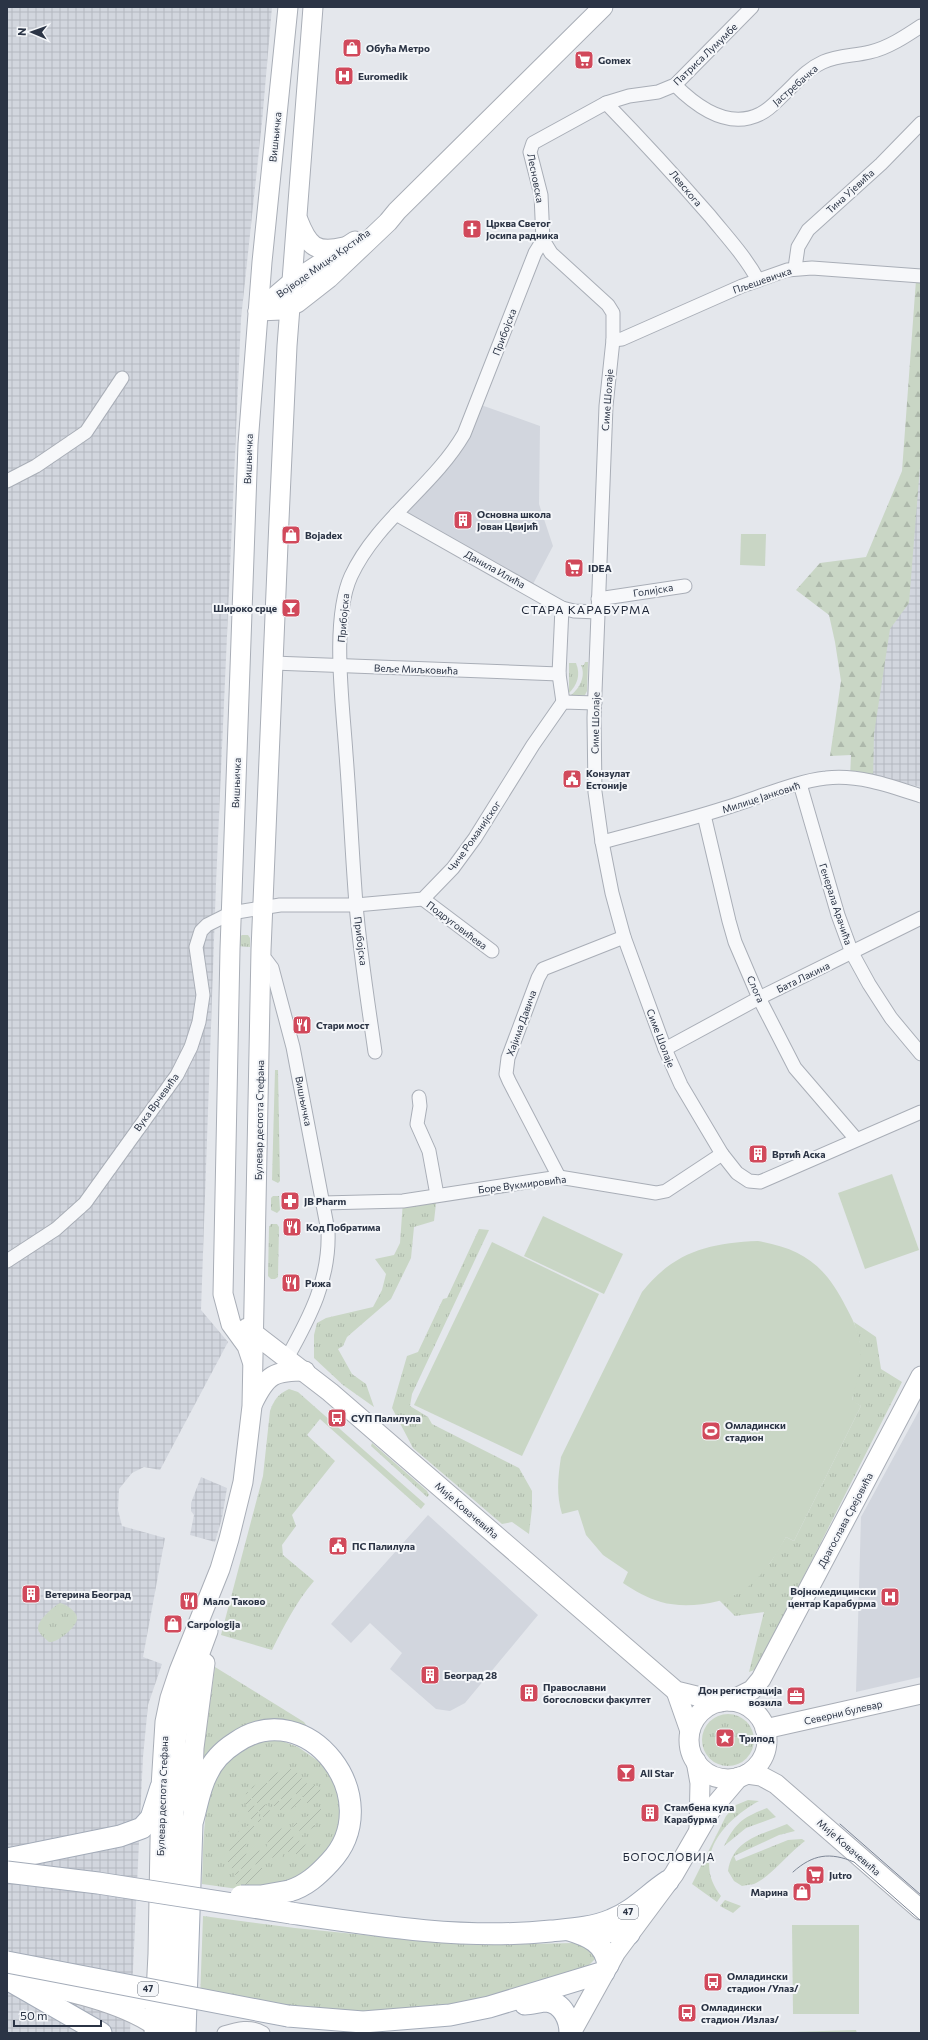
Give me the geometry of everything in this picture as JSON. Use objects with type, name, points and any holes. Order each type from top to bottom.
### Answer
[{"type":"main road","name":"Вишњичка","points":[[231,913],[247,521],[248,444],[258,311],[288,7]]},
{"type":"main road","points":[[263,907],[290,308],[298,220],[303,117],[313,7]]},
{"type":"main road","name":"Војводе Мицка Крстића","points":[[258,311],[274,312],[290,308],[329,278],[388,222],[397,211],[603,7]]},
{"type":"main road","name":"Војводе Мицка Крстића","points":[[258,311],[292,282],[350,245],[397,211]]},
{"type":"main road","points":[[298,220],[305,237],[319,249],[332,250],[350,245]]},
{"type":"main road","name":"Булевар деспота Стефана","points":[[172,2031],[176,1741],[184,1696],[217,1602],[220,1569],[252,1406],[263,907]]},
{"type":"main road","name":"Булевар деспота Стефана","points":[[231,913],[223,1276],[226,1307],[232,1324],[247,1346],[253,1366]]},
{"type":"main road","points":[[226,1307],[237,1320],[254,1334]]},
{"type":"main road","name":"Мије Ковачевића","points":[[254,1334],[305,1371],[676,1691],[686,1715],[690,1731],[690,1747],[696,1762],[704,1770],[715,1776],[727,1778],[743,1775],[761,1776],[776,1784],[921,1910]]},
{"type":"main road","points":[[252,1406],[263,1384],[273,1375],[281,1372],[305,1371]]},
{"type":"main road","name":"Драгослава Срејовића","points":[[762,1722],[756,1700],[758,1685],[921,1376]]},
{"type":"main road","name":"Булевар деспота Стефана","points":[[172,2031],[156,2000],[161,1787],[165,1722],[170,1698],[199,1619],[220,1569]]},
{"type":"main road","points":[[7,1979],[68,1991],[96,1999],[172,2031],[192,1823],[194,1748],[208,1631]]},
{"type":"main road","name":"Драгослава Срејовића","points":[[725,1701],[746,1694],[758,1685]]},
{"type":"main road","name":"Мије Ковачевића","points":[[676,1691],[725,1701]]},
{"type":"main road","name":"Северни булевар","points":[[762,1722],[921,1694]]},
{"type":"main road","points":[[690,1731],[701,1712],[710,1705],[725,1701],[746,1705],[762,1722]]},
{"type":"main road","name":"Мије Ковачевића","points":[[743,1775],[756,1767],[764,1753],[766,1745],[762,1722]]},
{"type":"main road","points":[[174,1896],[204,1894],[260,1896],[288,1891],[308,1883],[336,1856],[345,1839],[350,1820],[350,1806],[344,1778],[336,1763],[317,1744],[305,1737],[278,1730],[255,1732],[238,1741],[220,1756],[207,1772],[192,1823]]},
{"type":"main road","name":"Мије Ковачевића","points":[[764,1753],[776,1784]]},
{"type":"main road","points":[[696,1762],[700,1782],[699,1829]]},
{"type":"main road","points":[[570,2033],[606,1968],[668,1881],[711,1810],[743,1775]]},
{"type":"main road","points":[[7,1859],[131,1832],[147,1823],[157,1804],[161,1787]]},
{"type":"main road","name":"47","points":[[7,1872],[98,1883],[291,1913],[463,1934],[522,1934],[573,1929],[610,1920],[628,1912],[668,1881]]},
{"type":"main road","points":[[573,1929],[629,1934]]},
{"type":"main road","points":[[573,1929],[591,1937],[599,1943],[607,1957],[606,1968]]},
{"type":"main road","name":"47","points":[[7,1962],[288,2016],[341,2021],[377,2022],[450,2015],[506,2002],[606,1968]]},
{"type":"main road","points":[[7,1979],[101,2033]]},
{"type":"main road","points":[[96,1999],[140,2001],[156,2000]]},
{"type":"main road","points":[[506,2002],[520,2004],[551,2002],[565,2014],[569,2022],[570,2033]]},
{"type":"street","name":"Патриса Лумумбе","points":[[606,103],[629,96],[658,92],[675,85],[752,7]]},
{"type":"street","name":"Јастребачка","points":[[675,85],[692,102],[711,113],[729,119],[740,120],[752,118],[764,112],[815,65],[836,57],[876,51],[921,26]]},
{"type":"street","name":"Лесновска","points":[[543,240],[541,195],[531,157],[531,148],[533,143],[606,103]]},
{"type":"street","name":"Левскога","points":[[606,103],[656,153],[743,256],[758,280]]},
{"type":"street","name":"Тина Ујевића","points":[[795,268],[796,252],[808,230],[881,164],[921,123]]},
{"type":"street","points":[[543,240],[551,253],[610,307],[613,313],[612,340]]},
{"type":"street","name":"Прибојска","points":[[375,1052],[356,905],[340,666],[341,622],[346,589],[354,570],[372,540],[449,457],[464,434],[536,253],[543,240]]},
{"type":"street","name":"Пљешевичка","points":[[612,340],[622,339],[758,280],[795,268],[831,269],[921,276]]},
{"type":"street","name":"Симе Шолаје","points":[[612,340],[606,406],[598,599],[595,703],[595,792],[602,842],[612,893],[624,937],[665,1049],[691,1105],[722,1154]]},
{"type":"street","points":[[7,481],[36,466],[86,432],[122,378]]},
{"type":"street","name":"Данила Илића","points":[[396,514],[562,608],[574,611],[598,612]]},
{"type":"street","name":"Голијска","points":[[598,599],[685,586]]},
{"type":"street","points":[[562,608],[559,674],[563,702],[595,703]]},
{"type":"street","name":"Веље Миљковића","points":[[273,663],[559,674]]},
{"type":"street","name":"Чиче Романијског","points":[[423,899],[453,868],[475,838],[533,745],[563,702]]},
{"type":"street","name":"Милице Јанковић","points":[[602,842],[704,815],[800,784],[827,778],[850,778],[873,781],[921,796]]},
{"type":"street","name":"Генерала Арачића","points":[[800,784],[838,915],[852,953],[869,984],[891,1018],[921,1054]]},
{"type":"street","name":"Слога","points":[[704,815],[735,942],[760,998],[795,1068],[856,1139]]},
{"type":"street","points":[[263,907],[280,904],[356,905],[423,899]]},
{"type":"street","name":"Подруговићева","points":[[423,899],[492,951]]},
{"type":"street","name":"Вука Врчевића","points":[[7,1261],[56,1229],[85,1203],[177,1075],[191,1047],[201,1012],[202,984],[196,956],[198,938],[206,925],[231,913],[263,907]]},
{"type":"street","name":"Бата Лакина","points":[[665,1049],[760,998],[921,918]]},
{"type":"street","name":"Хајима Давича","points":[[559,1177],[508,1081],[506,1070],[508,1058],[543,969],[624,937]]},
{"type":"street","name":"Вишњичка","points":[[261,959],[266,960],[272,968],[293,1047],[323,1204]]},
{"type":"street","points":[[419,1097],[420,1106],[417,1124],[429,1151],[437,1195]]},
{"type":"street","points":[[722,1154],[742,1178],[754,1182],[760,1182],[856,1139],[883,1130],[921,1112]]},
{"type":"street","name":"Боре Вукмировића","points":[[323,1204],[390,1202],[559,1177],[656,1193],[666,1191],[722,1154]]},
{"type":"street","points":[[287,1358],[307,1321],[324,1279],[329,1246],[323,1204]]},
{"type":"street","points":[[224,2033],[233,2030],[250,2028],[263,2033]]},
{"type":"shaded area","points":[[7,7],[272,7],[262,122],[241,319],[216,884],[201,1310],[228,1342],[160,1470],[144,1467],[132,1473],[119,1489],[118,1510],[122,1526],[165,1538],[143,1657],[162,1664],[148,1705],[143,1757],[130,2033],[7,2033]]},
{"type":"shaded area","points":[[921,380],[921,787],[855,772]]},
{"type":"shaded area","points":[[481,405],[540,426],[539,504],[553,546],[532,586],[403,513]]},
{"type":"shaded area","name":"Војномедицински центар Карабурма","points":[[921,1407],[921,1677],[856,1692],[861,1517]]},
{"type":"shaded area","points":[[201,1477],[227,1488],[222,1518],[215,1542],[190,1535],[194,1515],[191,1511],[191,1503]]},
{"type":"shaded area","points":[[428,1515],[538,1615],[465,1703],[450,1711],[436,1709],[390,1669],[402,1653],[370,1623],[351,1643],[331,1624]]},
{"type":"green space","points":[[916,280],[921,280],[921,454],[909,603],[890,629],[874,734],[873,781],[850,778],[851,755],[830,756],[841,681],[835,642],[829,615],[796,590],[820,563],[866,557],[902,471]]},
{"type":"green space","points":[[741,534],[766,534],[765,566],[740,565]]},
{"type":"green space","points":[[585,662],[588,662],[587,691],[585,695],[571,695],[581,682],[583,673],[581,665],[584,665]]},
{"type":"green space","points":[[569,663],[576,663],[578,676],[574,687],[569,693]]},
{"type":"green space","points":[[242,935],[248,935],[250,938],[250,947],[236,946],[238,938]]},
{"type":"green space","points":[[275,1070],[278,1070],[280,1181],[278,1183],[272,1180]]},
{"type":"green space","points":[[892,1174],[919,1250],[865,1269],[838,1193]]},
{"type":"green space","points":[[437,1195],[434,1221],[414,1227],[411,1258],[391,1299],[347,1337],[343,1346],[338,1349],[352,1374],[366,1384],[374,1407],[343,1385],[314,1358],[314,1335],[317,1323],[326,1318],[373,1307],[382,1290],[386,1274],[375,1259],[394,1255],[400,1243],[403,1201]]},
{"type":"green space","points":[[273,1196],[279,1196],[280,1210],[277,1213],[271,1210],[271,1198]]},
{"type":"green space","points":[[543,1216],[623,1254],[604,1294],[524,1256]]},
{"type":"green space","points":[[271,1224],[277,1224],[279,1227],[278,1277],[275,1279],[271,1279],[268,1276],[269,1227]]},
{"type":"green space","points":[[479,1229],[489,1230],[412,1394],[410,1406],[428,1417],[432,1424],[519,1468],[532,1491],[529,1534],[512,1522],[502,1524],[413,1448],[392,1408],[407,1356],[418,1352],[443,1299],[447,1298]]},
{"type":"green space","name":"Омладински стадион","points":[[758,1241],[774,1244],[788,1249],[811,1261],[830,1280],[838,1292],[853,1320],[859,1338],[861,1357],[852,1400],[861,1406],[794,1541],[786,1537],[763,1573],[751,1585],[736,1595],[715,1602],[681,1605],[661,1602],[641,1594],[623,1583],[628,1572],[603,1555],[586,1535],[578,1510],[562,1514],[558,1486],[561,1457],[642,1292],[654,1278],[667,1267],[693,1252],[723,1244]]},
{"type":"green space","points":[[492,1242],[599,1294],[522,1456],[414,1405]]},
{"type":"green space","points":[[854,1322],[876,1337],[881,1369],[902,1382],[757,1669],[749,1672],[764,1612],[735,1616],[719,1600],[743,1590],[770,1563],[786,1537],[794,1541],[861,1406],[852,1401],[860,1344]]},
{"type":"green space","points":[[289,1389],[298,1392],[425,1504],[421,1509],[320,1419],[307,1435],[335,1461],[292,1515],[296,1526],[282,1545],[283,1555],[314,1581],[296,1606],[272,1650],[221,1635],[263,1476],[270,1411],[277,1398]]},
{"type":"green space","points":[[372,1443],[427,1491],[429,1495],[427,1497],[371,1446]]},
{"type":"green space","points":[[60,1603],[71,1609],[76,1614],[76,1623],[61,1638],[49,1642],[40,1633],[38,1627],[44,1617]]},
{"type":"green space","points":[[215,1667],[304,1722],[311,1732],[278,1726],[201,1768]]},
{"type":"green space","points":[[728,1714],[738,1716],[746,1722],[752,1730],[754,1740],[752,1750],[746,1758],[738,1764],[728,1766],[718,1764],[710,1758],[704,1750],[702,1740],[704,1730],[710,1722],[718,1716]]},
{"type":"green space","points":[[265,1741],[282,1741],[298,1747],[321,1763],[335,1785],[340,1809],[339,1828],[325,1859],[286,1883],[238,1889],[202,1884],[206,1814],[209,1795],[215,1779],[223,1764],[234,1753],[245,1747]]},
{"type":"green space","points":[[287,1768],[296,1771],[305,1783],[318,1786],[321,1791],[321,1796],[313,1798],[310,1803],[307,1803],[301,1794],[294,1794],[283,1799],[275,1798],[259,1803],[253,1800],[251,1796],[252,1787],[259,1783],[268,1783],[272,1775]]},
{"type":"green space","points":[[247,1792],[249,1793],[260,1817],[261,1820],[259,1822],[252,1821],[249,1814],[245,1799]]},
{"type":"green space","points":[[299,1797],[302,1801],[287,1810],[279,1810],[272,1804],[274,1801],[285,1801]]},
{"type":"green space","points":[[748,1800],[759,1801],[734,1818],[724,1829],[716,1841],[711,1854],[709,1867],[713,1882],[721,1896],[717,1902],[692,1884],[726,1816],[736,1805]]},
{"type":"green space","points":[[262,1803],[270,1807],[270,1810],[265,1818],[260,1814],[258,1807]]},
{"type":"green space","points":[[319,1808],[322,1810],[314,1827],[304,1833],[300,1839],[298,1837],[300,1831],[293,1826],[294,1823],[298,1823]]},
{"type":"green space","points":[[767,1808],[776,1817],[746,1828],[724,1846],[736,1826],[752,1814]]},
{"type":"green space","points":[[787,1824],[795,1831],[779,1835],[734,1856],[736,1861],[788,1840],[802,1839],[805,1841],[767,1876],[754,1884],[742,1886],[734,1881],[728,1871],[731,1860],[742,1845],[758,1835]]},
{"type":"green space","points":[[249,1825],[253,1825],[256,1828],[254,1833],[247,1839],[245,1850],[237,1855],[231,1862],[228,1862],[227,1859],[231,1845],[237,1840],[238,1832]]},
{"type":"green space","points":[[286,1827],[290,1828],[295,1841],[308,1840],[300,1854],[290,1854],[284,1846],[283,1856],[278,1860],[271,1857],[245,1868],[234,1870],[230,1867],[230,1865],[241,1855],[266,1849],[268,1841],[272,1835],[278,1830]]},
{"type":"green space","points":[[255,1867],[261,1867],[263,1870],[261,1877],[247,1885],[241,1887],[237,1886],[234,1880],[236,1871],[245,1872]]},
{"type":"green space","points":[[725,1900],[741,1906],[733,1913],[720,1906]]},
{"type":"green space","points":[[203,1916],[295,1928],[444,1943],[481,1945],[574,1943],[585,1945],[597,1957],[584,1970],[416,2017],[200,2000]]},
{"type":"green space","points":[[792,1925],[859,1925],[859,2014],[793,2014]]},
{"type":"green space","points":[[856,2030],[857,2033],[790,2033],[790,2032]]},
{"type":"tram line","points":[[840,1824],[921,1895]]},
{"type":"tram line","points":[[793,1872],[808,1861],[822,1856],[837,1857],[854,1862],[921,1921]]},
{"type":"place","name":"Обућа Метро","points":[[352,48]]},
{"type":"place","name":"Gomex","points":[[584,60]]},
{"type":"place","name":"Euromedik","points":[[344,76]]},
{"type":"place","name":"Црква Светог Јосипа радника","points":[[472,229]]},
{"type":"place","name":"Основна школа Јован Цвијић","points":[[463,520]]},
{"type":"place","name":"Bojadex","points":[[291,535]]},
{"type":"place","name":"IDEA","points":[[574,568]]},
{"type":"place","name":"Широко срце","points":[[291,608]]},
{"type":"place","name":"Конзулат Естоније","points":[[572,779]]},
{"type":"place","name":"Стари мост","points":[[302,1025]]},
{"type":"place","name":"Вртић Аска","points":[[758,1154]]},
{"type":"place","name":"JB Pharm","points":[[290,1201]]},
{"type":"place","name":"Код Побратима","points":[[292,1227]]},
{"type":"place","name":"Рижа","points":[[291,1283]]},
{"type":"place","name":"СУП Палилула","points":[[337,1418]]},
{"type":"place","name":"Омладински стадион","points":[[711,1431]]},
{"type":"place","name":"ПС Палилула","points":[[338,1546]]},
{"type":"place","name":"Ветерина Београд","points":[[31,1594]]},
{"type":"place","name":"Војномедицински центар Карабурма","points":[[890,1597]]},
{"type":"place","name":"Мало Таково","points":[[189,1601]]},
{"type":"place","name":"Carpologija","points":[[173,1624]]},
{"type":"place","name":"Београд 28","points":[[430,1675]]},
{"type":"place","name":"Православни богословски факултет","points":[[529,1693]]},
{"type":"place","name":"Дон регистрација возила","points":[[796,1696]]},
{"type":"place","name":"Трипод","points":[[725,1738]]},
{"type":"place","name":"All Star","points":[[626,1773]]},
{"type":"place","name":"Стамбена кула Карабурма","points":[[650,1813]]},
{"type":"place","name":"Jutro","points":[[815,1875]]},
{"type":"place","name":"Марина","points":[[802,1892]]},
{"type":"place","name":"Омладински стадион /Улаз/","points":[[713,1982]]},
{"type":"place","name":"Омладински стадион /Излаз/","points":[[687,2013]]},
{"type":"district","name":"СТАРА КАРАБУРМА","points":[[586,610]]},
{"type":"district","name":"БОГОСЛОВИЈА","points":[[669,1857]]}]
